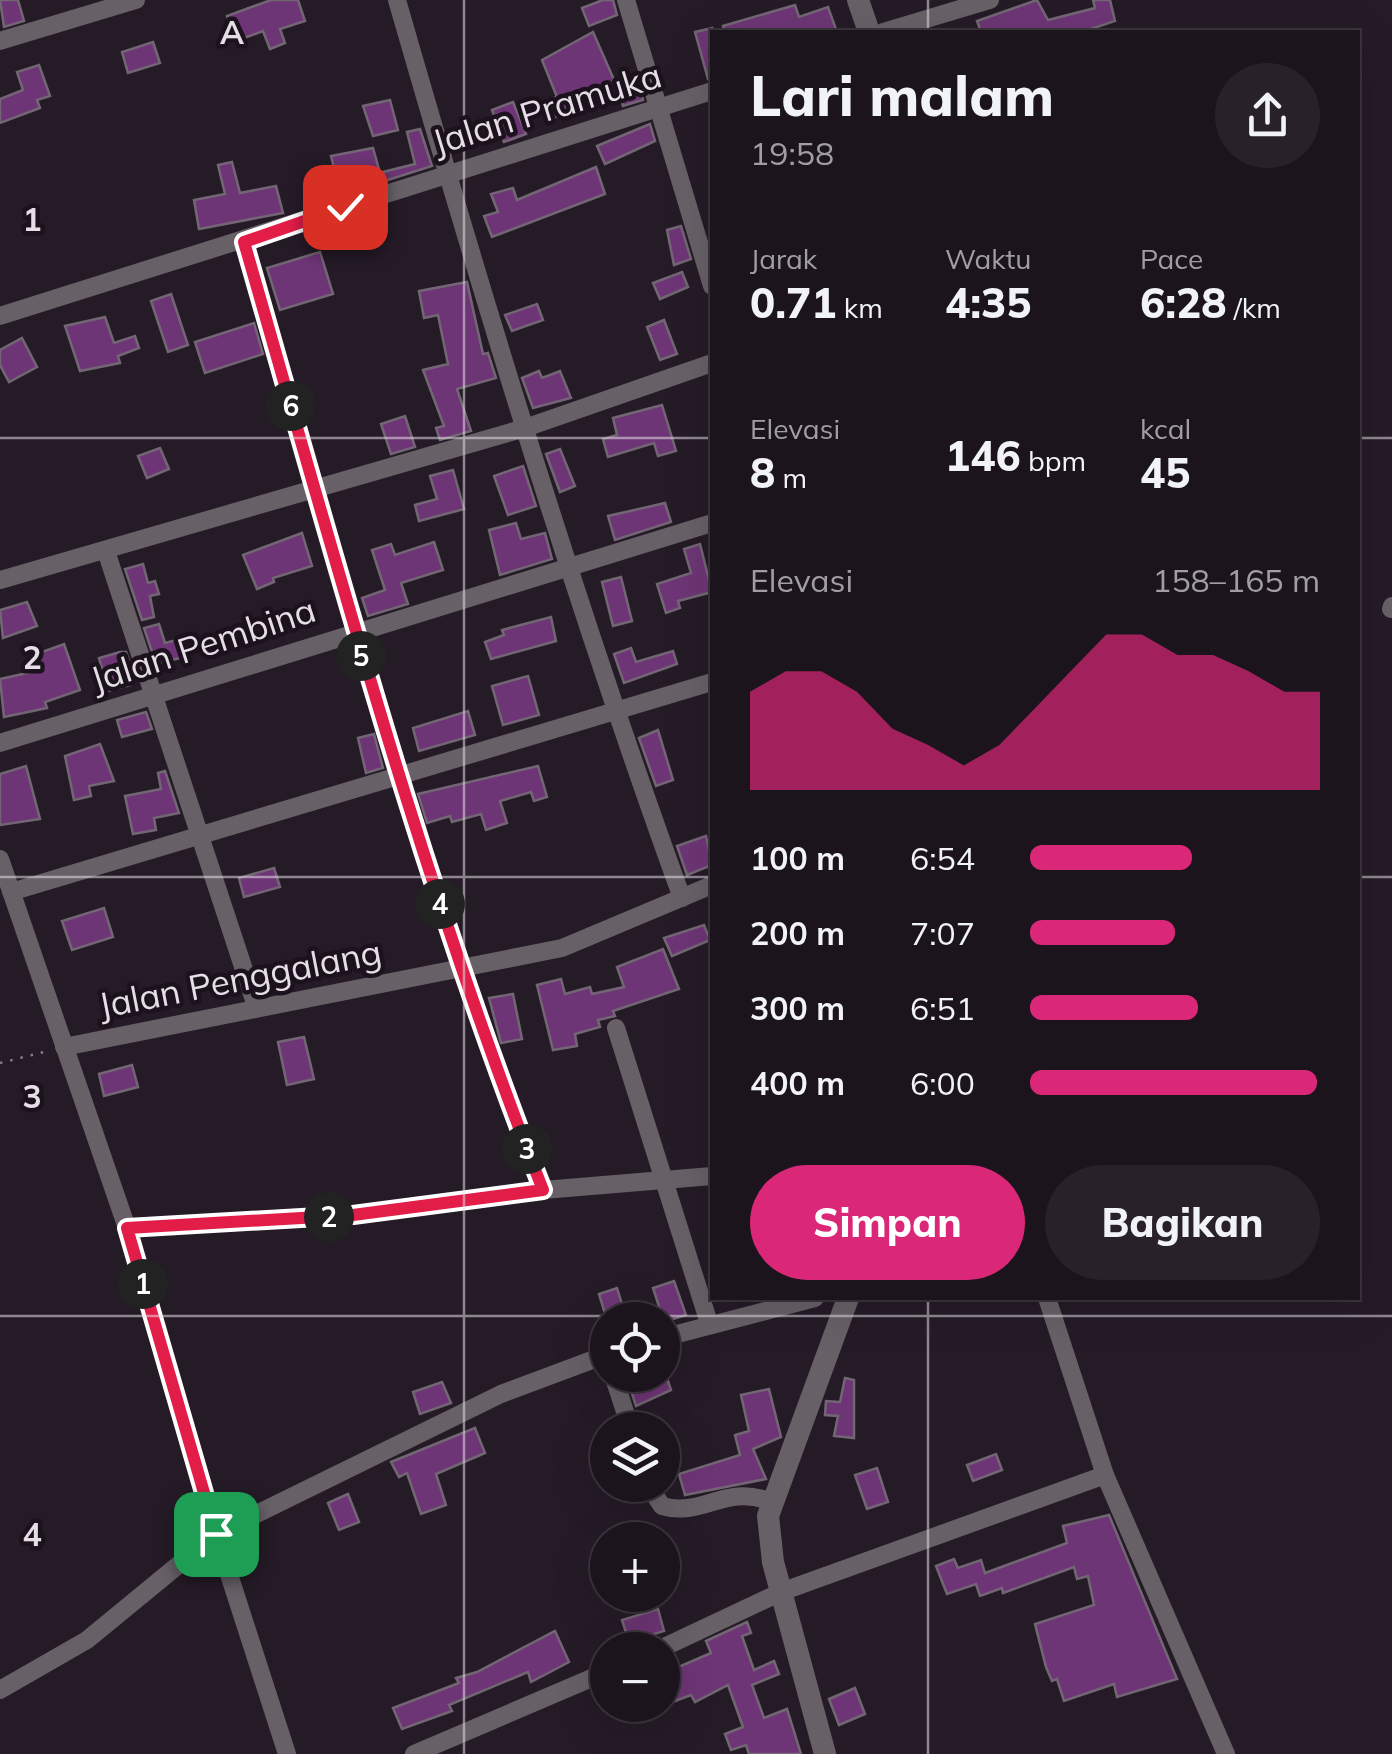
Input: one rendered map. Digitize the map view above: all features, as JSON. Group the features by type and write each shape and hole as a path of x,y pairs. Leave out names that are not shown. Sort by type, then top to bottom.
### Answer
{"street":[{"path":"0,41 136,0"},
{"path":"398,0 447,172 614,712 682,898"},
{"path":"626,0 662,109 710,279"},
{"path":"858,0 868,30"},
{"path":"890,30 990,0"},
{"name":"Jalan Pramuka","path":"0,316 710,92"},
{"path":"244,242 352,632 402,777 459,971 543,1190"},
{"path":"0,580 525,428 710,364"},
{"name":"Jalan Pembina","path":"0,743 568,564 710,524"},
{"path":"106,551 156,692 256,1006"},
{"path":"11,892 710,683"},
{"path":"0,858 127,1228 216,1534 287,1754"},
{"name":"Jalan Penggalang","path":"64,1047 562,948 710,886"},
{"path":"616,1028 660,1181 709,1323"},
{"path":"127,1228 353,1215 543,1190 710,1176"},
{"path":"680,1332 807,1300"},
{"path":"825,1754 769,1539 772,1502 847,1300"},
{"path":"1048,1300 1105,1475 1226,1754"},
{"path":"0,1690 88,1640 216,1534 501,1394 590,1361"},
{"path":"680,1640 781,1592 1105,1475"},
{"path":"659,1502 674,1510 742,1492 772,1502"},
{"path":"414,1754 590,1679"}],"path":[{"path":"0,1062 64,1047"}],"building":[{"path":"0,0 18,0 24,21 4,27"},
{"path":"271,0 298,0 305,21 280,29 285,43 270,49 263,31 236,41 227,16"},
{"path":"613,0 617,15 589,26 582,8"},
{"path":"1037,0 1048,20 1095,8 1093,0 1110,0 1115,21 1088,30 980,30 977,21"},
{"path":"795,5 799,17 828,7 836,30 724,30 723,26"},
{"path":"712,28 710,79 708,79 695,32"},
{"path":"593,32 615,82 636,77 643,100 623,106 621,98 552,118 547,100 557,97 542,60"},
{"path":"153,42 160,63 128,73 122,52"},
{"path":"39,65 50,96 37,100 40,108 0,123 0,99 23,90 17,72"},
{"path":"390,100 398,130 373,136 363,106"},
{"path":"513,102 526,134 504,142 492,110"},
{"path":"650,124 655,141 605,164 597,146"},
{"path":"420,129 432,166 385,181 383,172 415,164 407,132"},
{"path":"373,148 382,180 356,186 354,179 338,183 331,156"},
{"path":"232,162 240,193 276,186 283,213 199,229 194,200 225,194 218,165"},
{"path":"596,167 605,194 492,237 484,216 498,212 491,194 513,188 517,200"},
{"path":"681,226 691,259 674,265 667,230"},
{"path":"320,252 333,294 280,310 267,268"},
{"path":"682,272 688,287 660,299 653,283"},
{"path":"467,282 483,354 488,353 496,378 457,389 471,431 440,440 436,428 444,426 423,370 448,364 438,315 424,318 419,291"},
{"path":"171,294 188,345 168,352 151,301"},
{"path":"537,304 543,320 512,331 505,315"},
{"path":"105,317 114,343 135,336 139,348 118,356 120,363 80,371 65,326"},
{"path":"664,320 677,354 660,360 647,327"},
{"path":"254,323 263,354 205,373 195,342"},
{"path":"22,338 37,367 9,382 0,365 0,350"},
{"path":"539,371 542,378 560,371 571,398 533,408 522,378"},
{"path":"662,405 676,451 658,456 654,443 608,457 603,439 617,435 613,418"},
{"path":"405,416 415,447 391,454 381,424"},
{"path":"160,448 169,469 147,478 138,456"},
{"path":"560,449 575,486 560,492 546,454"},
{"path":"523,466 536,506 508,515 494,476"},
{"path":"453,470 464,509 419,521 415,505 437,499 430,476"},
{"path":"665,503 671,522 615,540 608,516"},
{"path":"516,523 521,539 545,533 552,559 500,575 489,530"},
{"path":"302,533 312,566 273,578 274,582 257,589 243,555"},
{"path":"434,542 443,570 401,583 408,604 368,616 362,598 385,590 372,550 391,544 395,555"},
{"path":"700,544 710,593 678,601 680,608 666,613 657,584 691,573 684,549"},
{"path":"143,564 148,583 155,581 159,594 150,596 154,617 142,620 125,569"},
{"path":"621,577 632,621 613,626 602,582"},
{"path":"27,602 37,626 3,638 0,610"},
{"path":"551,617 556,641 491,659 485,642 504,635 502,630"},
{"path":"159,624 165,643 184,638 188,656 156,664 144,628"},
{"path":"64,644 80,690 45,702 47,708 4,717 0,679 36,671 31,656"},
{"path":"631,648 636,662 673,651 677,664 624,683 614,654"},
{"path":"126,652 133,672 127,673 130,685 108,691 99,658"},
{"path":"528,676 539,715 503,725 492,686"},
{"path":"468,711 475,735 419,751 413,728"},
{"path":"146,712 152,729 122,737 117,720"},
{"path":"658,730 673,780 656,786 639,738"},
{"path":"374,734 383,768 366,773 358,738"},
{"path":"100,744 114,781 89,786 91,796 74,800 65,756"},
{"path":"26,766 40,819 0,825 0,774"},
{"path":"538,766 547,797 534,801 531,792 500,801 507,823 486,830 481,814 452,822 450,816 427,823 418,794"},
{"path":"165,771 179,813 154,818 156,830 133,834 125,796 161,789 158,773"},
{"path":"706,836 710,866 687,875 677,846"},
{"path":"274,868 280,887 244,897 239,878"},
{"path":"104,908 113,937 72,950 62,921"},
{"path":"704,925 710,940 672,956 664,938"},
{"path":"663,949 679,989 613,1011 615,1016 598,1020 600,1027 575,1034 577,1046 553,1050 537,985 561,979 565,994 590,987 592,994 624,987 617,967"},
{"path":"513,994 522,1039 501,1043 489,998"},
{"path":"304,1037 314,1079 287,1085 278,1042"},
{"path":"132,1065 138,1087 104,1096 99,1074"},
{"path":"674,1281 686,1315 680,1317 680,1302 658,1302 653,1288"},
{"path":"617,1288 621,1302 601,1302 599,1294"},
{"path":"845,1378 854,1380 854,1438 834,1436 838,1416 825,1415 826,1401 840,1402"},
{"path":"442,1382 451,1403 420,1414 413,1392"},
{"path":"769,1389 781,1437 753,1449 766,1479 685,1495 680,1474 740,1455 735,1435 749,1431 741,1395"},
{"path":"631,1392 667,1392 636,1406"},
{"path":"475,1428 485,1453 436,1474 446,1505 421,1514 407,1473 399,1477 391,1462"},
{"path":"996,1454 1002,1470 973,1481 967,1465"},
{"path":"877,1468 888,1502 867,1509 855,1475"},
{"path":"348,1494 359,1522 339,1530 328,1503"},
{"path":"1109,1515 1177,1679 1117,1697 1114,1684 1064,1701 1057,1679 1052,1681 1046,1667 1035,1624 1094,1605 1088,1576 1077,1579 1074,1567 1003,1593 1002,1588 980,1596 976,1584 947,1594 936,1566 954,1559 958,1568 981,1560 985,1573 1067,1543 1063,1526"},
{"path":"659,1612 664,1631 626,1632 622,1620"},
{"path":"747,1622 751,1633 742,1636 754,1670 774,1661 779,1674 752,1685 764,1718 787,1709 801,1754 749,1754 746,1745 731,1750 725,1734 743,1727 728,1685 695,1702 691,1695 680,1699 680,1666 711,1653 706,1641"},
{"path":"555,1631 569,1662 531,1682 528,1672 449,1705 452,1711 402,1729 393,1708 459,1683 456,1678 477,1672"},
{"path":"855,1688 865,1714 839,1725 829,1699"}],"route":[{"path":"216,1534 127,1228 353,1215 543,1190 459,971 402,777 352,632 244,242 345,207"}]}
